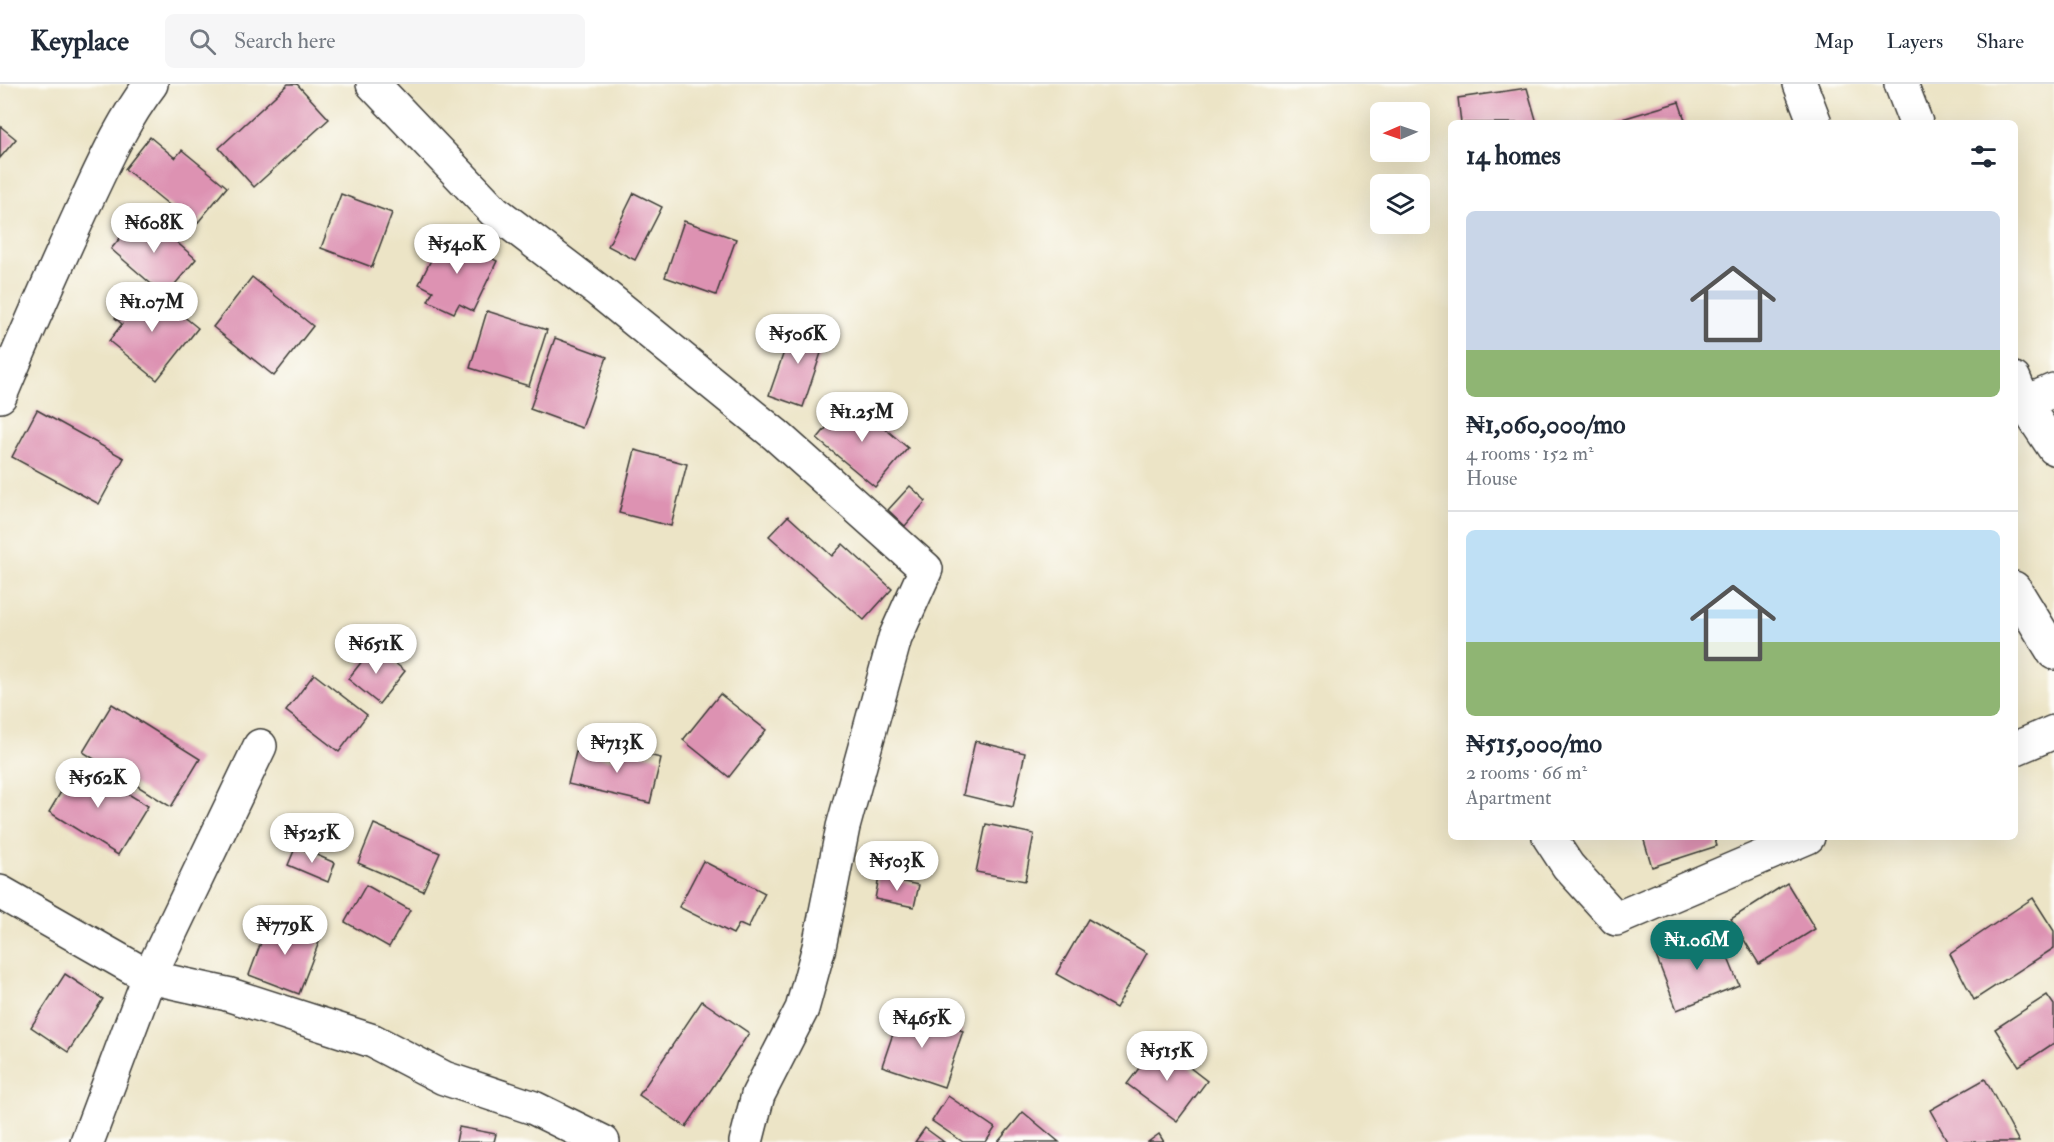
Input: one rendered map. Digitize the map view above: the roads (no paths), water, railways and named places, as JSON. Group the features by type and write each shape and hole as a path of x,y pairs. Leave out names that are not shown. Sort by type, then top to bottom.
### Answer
{"street":[{"path":"0,396 34,313 93,186 130,111 151,84"},
{"path":"373,84 494,211 599,291 776,435 926,569 895,638 843,827 819,947 802,1010 758,1095 746,1142"},
{"path":"1800,84 1814,120"},
{"path":"1901,84 1915,120"},
{"path":"2054,390 2019,391 2054,448"},
{"path":"2018,594 2054,653"},
{"path":"2018,747 2054,732"},
{"path":"87,1142 149,976 260,746"},
{"path":"1552,840 1568,866 1616,919 1801,840"},
{"path":"0,892 149,976 227,994 373,1041 444,1078 534,1108 603,1142"}]}
